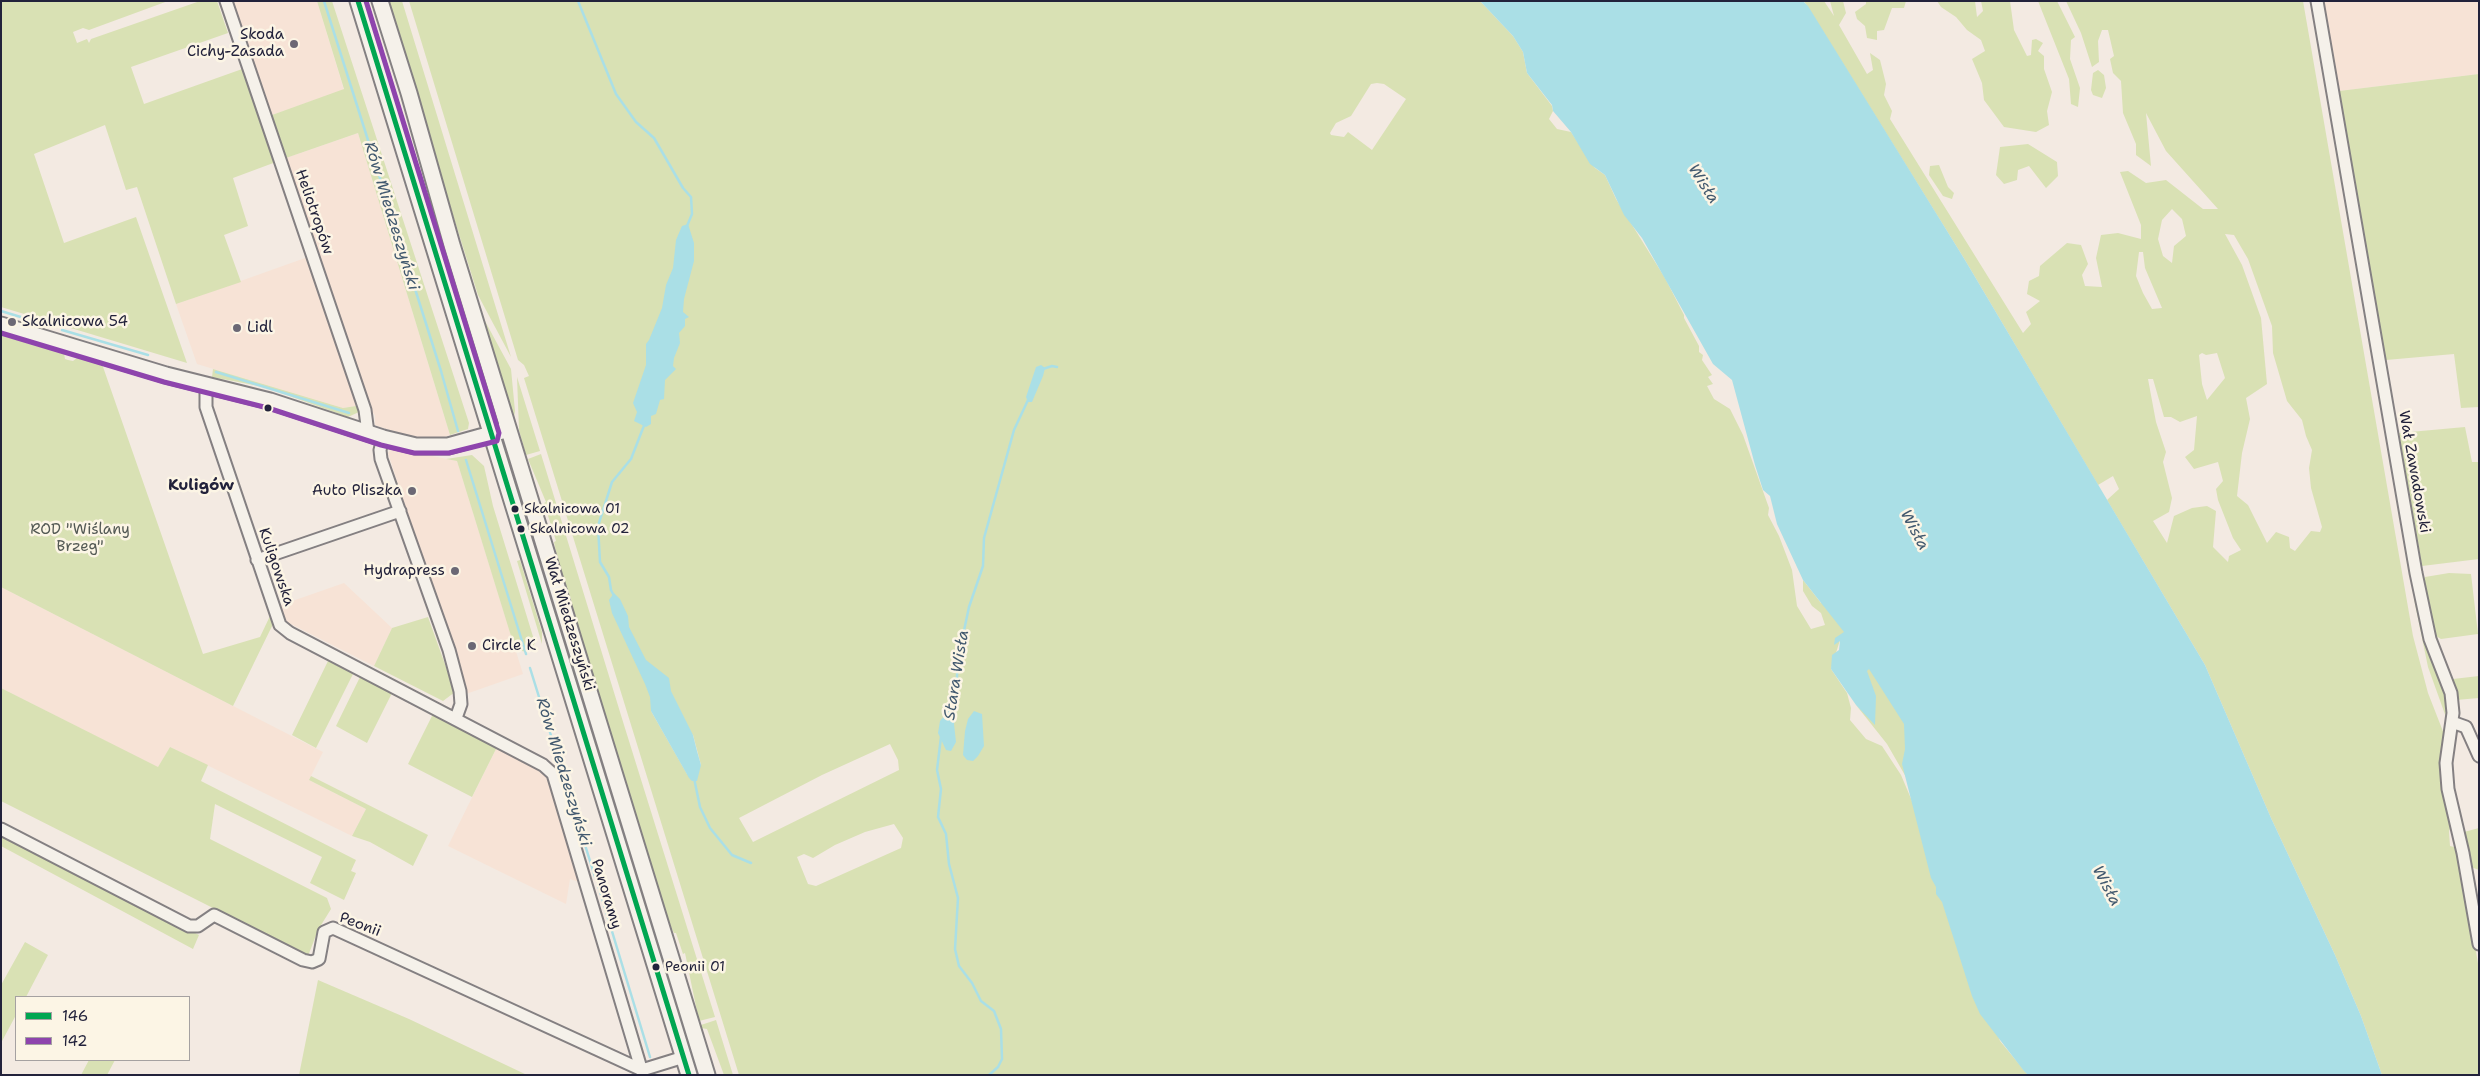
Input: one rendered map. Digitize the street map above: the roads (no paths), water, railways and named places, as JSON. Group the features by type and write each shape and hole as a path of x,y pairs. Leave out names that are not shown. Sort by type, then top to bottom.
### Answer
{"main road":[{"name":"Wał Miedzeszyński","path":"358,1 689,1075"},
{"name":"Wał Miedzeszyński","path":"380,1 707,1075"},
{"path":"1,324 206,385 296,409 376,436 434,448 460,444 509,429"}],"street":[{"name":"Heliotropów","path":"226,1 365,410 376,436 381,459 449,650 460,691 461,704 456,718"},
{"name":"Wał Zawadowski","path":"2317,1 2416,572 2430,639 2451,693 2452,722 2446,762 2448,789 2463,853 2479,944"},
{"name":"Kuligowska","path":"206,385 206,407 280,625 290,633 456,718"},
{"path":"257,560 400,511"},
{"name":"Panoramy","path":"456,718 543,765 553,774 588,883 643,1072"},
{"path":"2452,722 2466,727 2479,756"},
{"name":"Peonii","path":"1,829 189,926 196,927 214,914 303,960 312,962 319,959 324,932 329,928 338,929 643,1072"},
{"path":"643,1072 684,1057"}],"water":[{"name":"Wisła","path":"1480,1 1803,1 1808,6 1965,260 2205,665 2271,818 2335,955 2361,1016 2382,1075 2028,1075 2024,1071 1980,1014 1972,996 1942,902 1936,894 1936,887 1931,878 1902,764 1905,749 1904,724 1869,669 1867,671 1876,696 1875,725 1856,705 1831,669 1832,655 1839,650 1840,641 1834,645 1835,638 1844,632 1803,580 1777,524 1770,496 1763,490 1755,465 1732,380 1713,364 1642,238 1624,215 1605,175 1590,164 1571,132 1553,111 1552,105 1527,73 1523,52 1513,36"},
{"path":"688,224 694,243 694,261 684,299 683,312 689,317 685,319 685,326 679,333 680,343 673,366 676,369 665,380 664,399 660,400 656,414 651,416 651,424 646,427 634,421 637,412 633,403 646,365 646,344 662,308 666,285 673,268 676,240 682,226"},
{"path":"1041,365 1045,368 1043,376 1032,402 1028,402 1026,397 1036,367"},
{"path":"614,593 620,599 628,616 629,627 646,660 669,678 671,691 693,735 701,765 697,781 692,781 689,778 651,711 650,697 645,684 612,613 609,600"},
{"path":"953,705 956,708 954,724 956,742 951,751 946,750 938,733 940,721"},
{"path":"974,711 982,714 984,746 973,761 967,760 963,755 968,719"}],"waterway":[{"name":"Rów Miedzeszyński","path":"324,1 441,371 458,431"},
{"path":"578,1 616,94 636,122 654,138 683,188 691,197 692,214 687,226"},
{"path":"1,311 47,325"},
{"path":"62,330 148,355"},
{"name":"Stara Wisła","path":"1043,369 1052,366 1057,367"},
{"path":"216,372 349,413"},
{"name":"Stara Wisła","path":"955,709 958,659 969,607 983,566 984,538 1014,430 1028,400"},
{"path":"614,596 609,577 600,562 598,526 612,482 631,459 645,423"},
{"name":"Rów Miedzeszyński","path":"466,460 526,654"},
{"name":"Rów Miedzeszyński","path":"530,668 595,877"},
{"name":"Stara Wisła","path":"941,737 937,770 941,789 938,817 946,834 949,864 958,898 955,949 959,966 972,983 981,1001 994,1011 1001,1029 1002,1059 998,1067 989,1075"},
{"path":"694,778 700,807 710,828 732,855 751,863"},
{"name":"Rów Miedzeszyński","path":"598,885 650,1057"}],"place":[{"name":"Skoda Cichy-Zasada","path":"294,44"},
{"name":"Skalnicowa 54","path":"12,322"},
{"name":"Lidl","path":"237,328"},
{"name":"Auto Pliszka","path":"412,491"},
{"name":"Skalnicowa 01","path":"515,509"},
{"name":"Skalnicowa 02","path":"521,529"},
{"name":"Hydrapress","path":"455,571"},
{"name":"Circle K","path":"472,646"},
{"name":"Peonii 01","path":"656,967"}],"district":[{"name":"Kuligów","path":"201,486"}],"park label":[{"name":"ROD \"Wiślany Brzeg\"","path":"80,538"}]}
